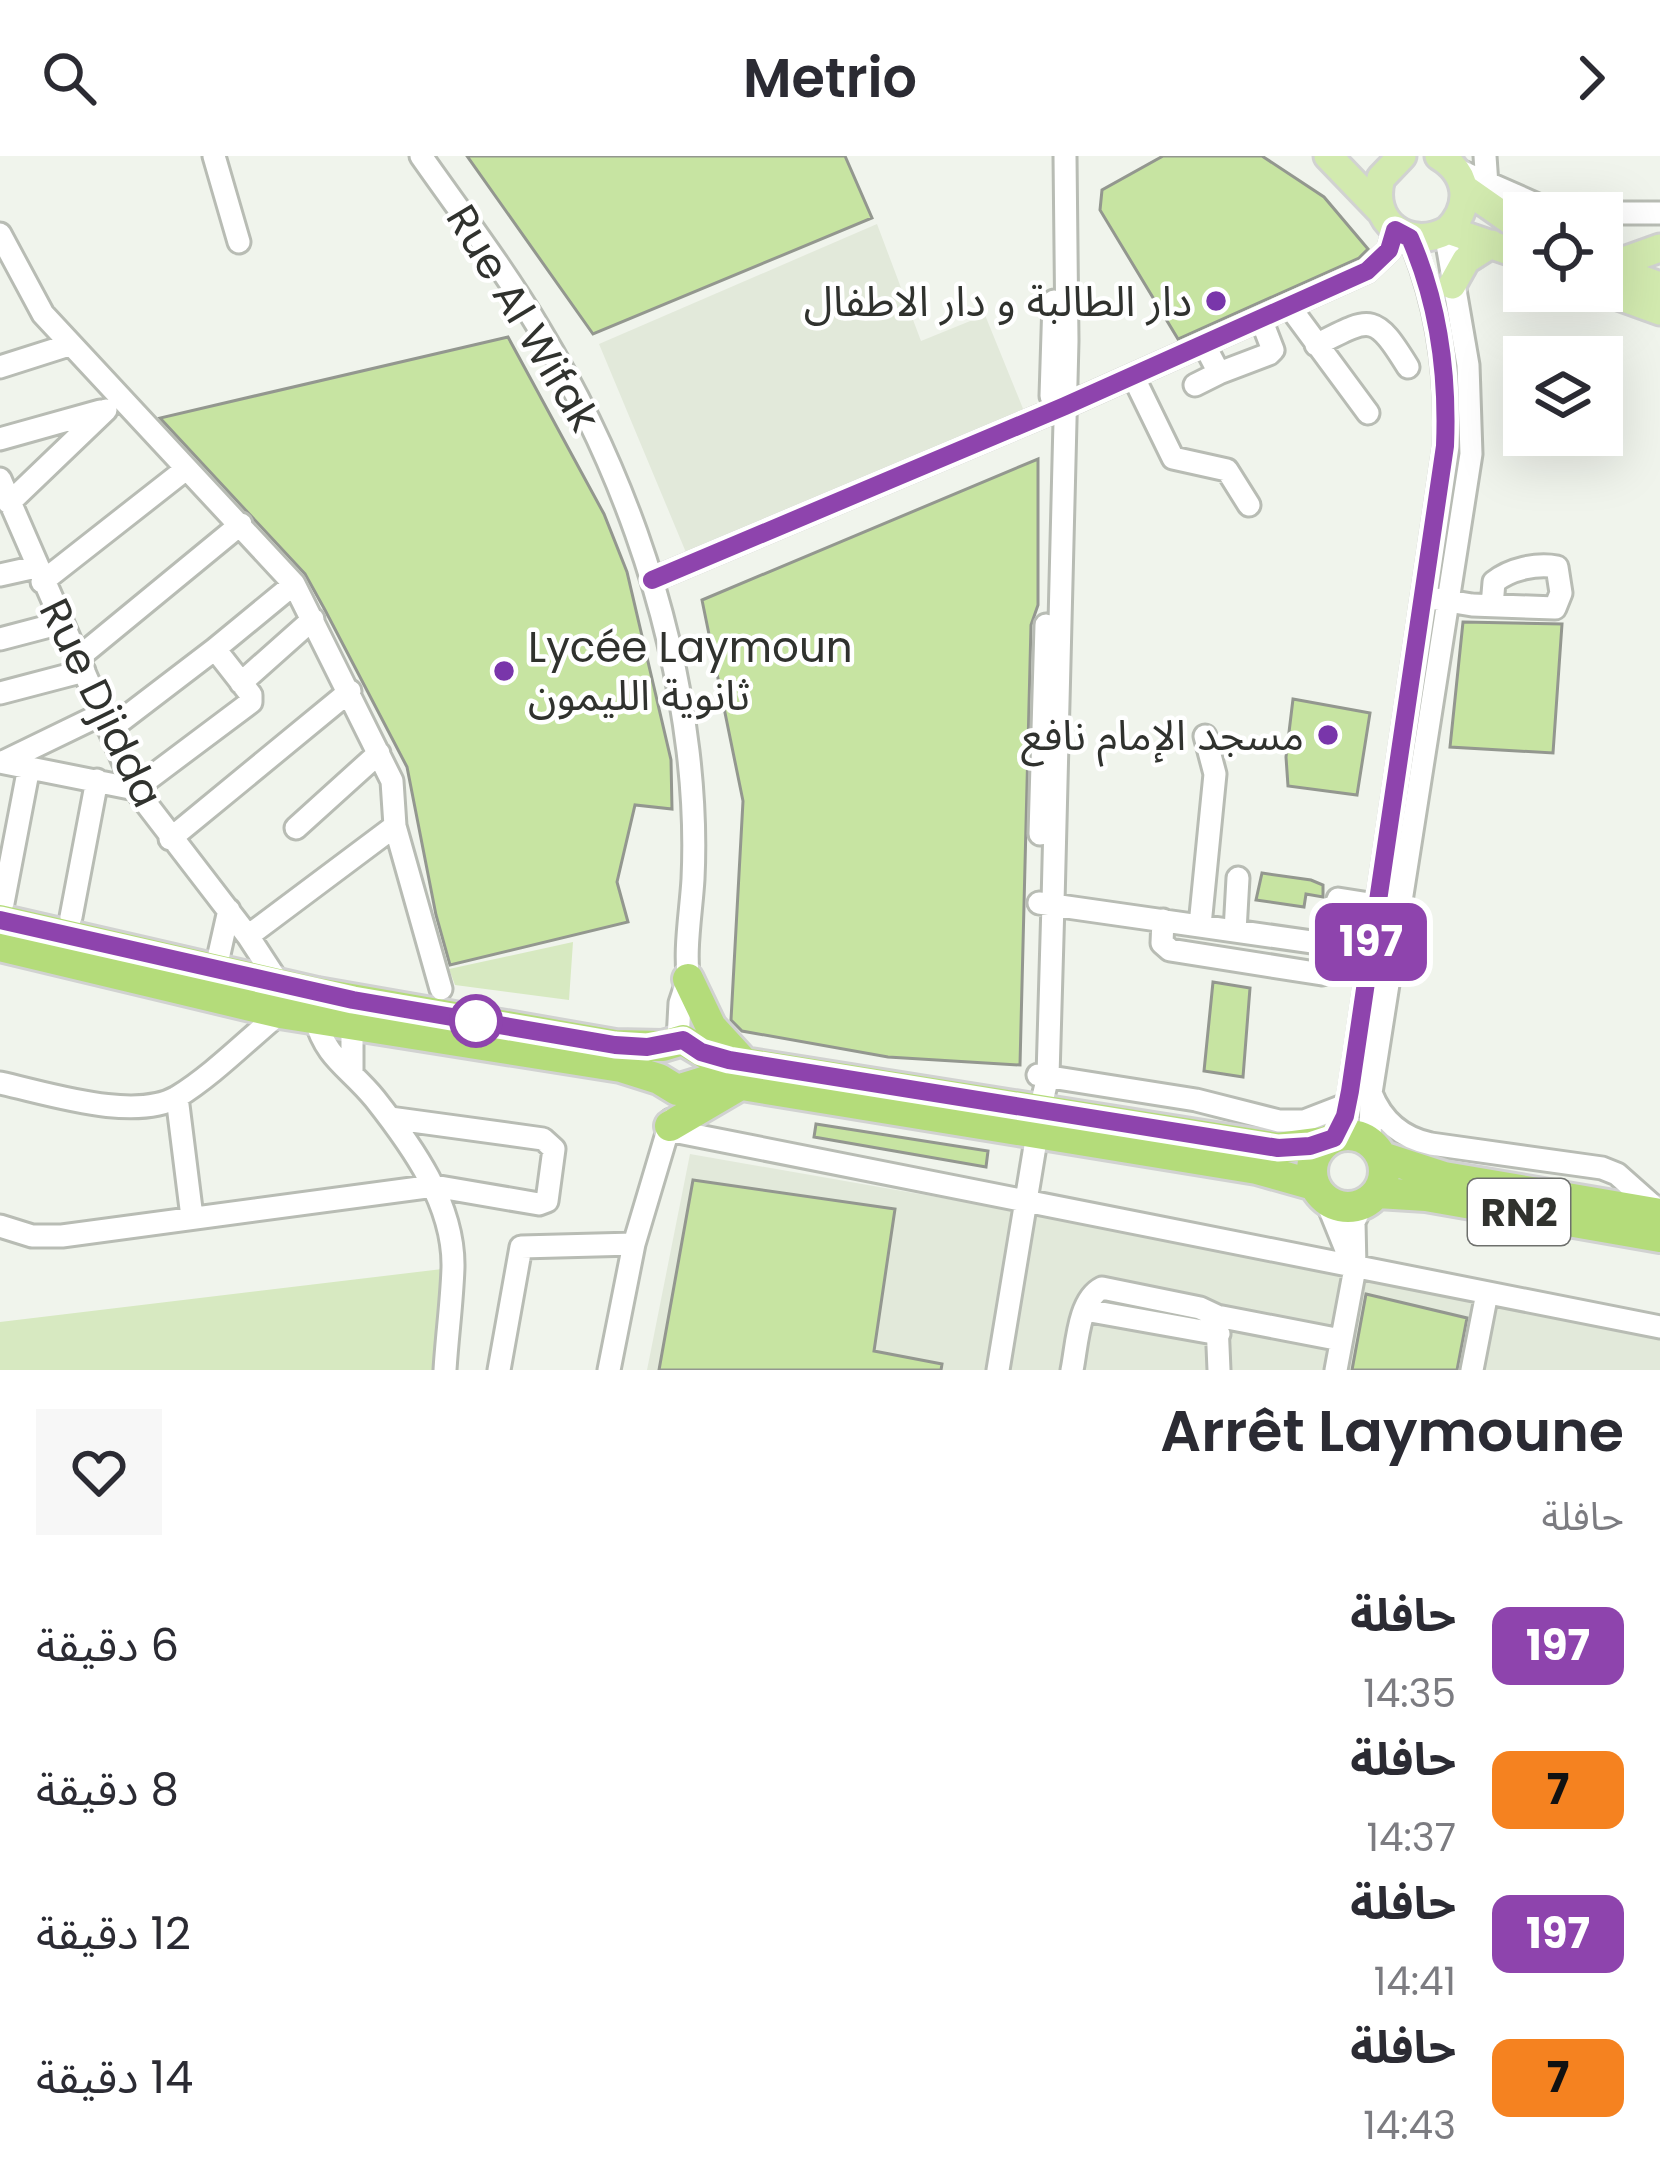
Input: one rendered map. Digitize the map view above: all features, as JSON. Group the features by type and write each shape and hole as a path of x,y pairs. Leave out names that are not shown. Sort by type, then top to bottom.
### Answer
{"highway":[{"name":"RN2","path":"1,912 215,972 315,1018 621,1067 677,1084 742,1074"},
{"name":"RN2","path":"0,946 280,999 615,1045 684,1045 742,1074 1038,1122 1257,1169 1320,1193 1344,1208 1370,1199 1426,1196 1660,1237"},
{"path":"669,1128 742,1074 711,1027 688,979"},
{"path":"684,1045 705,1068 677,1084 655,1058 684,1045"},
{"name":"RN2","path":"1038,1122 1278,1148 1352,1135 1444,1177 1660,1212"},
{"path":"1320,1193 1312,1167 1330,1140"},
{"path":"1370,1199 1384,1176 1376,1149"}],"main road":[{"path":"1328,156 1395,226 1428,239 1446,231 1462,211 1462,175"},
{"path":"1395,158 1381,178 1395,226"},
{"path":"1462,175 1503,211"},
{"path":"1446,231 1503,248"},
{"path":"1452,285 1466,260 1491,244"},
{"path":"1623,265 1660,248"},
{"path":"1623,280 1653,289"}],"street":[{"path":"214,156 239,242"},
{"name":"Rue Al Wifak","path":"421,156 520,296 560,364 612,470 652,580 680,695 688,754 693,872 684,1045"},
{"path":"1052,156 1058,409"},
{"path":"998,1370 1028,1204 1041,1075 1058,409 1069,256 1065,156"},
{"path":"1485,156 1462,175 1505,192"},
{"path":"1623,213 1660,213"},
{"path":"652,580 1058,409 1376,266 1389,250 1395,226"},
{"path":"1330,1140 1348,1104 1444,462 1446,385 1428,285 1395,226"},
{"path":"1376,1149 1371,1093 1468,484 1472,424 1468,364 1446,231"},
{"path":"0,234 43,314 114,405 186,469 294,584 380,753 396,796 395,826 441,988"},
{"path":"1289,306 1368,413"},
{"path":"1195,385 1273,350 1261,319"},
{"path":"1316,345 1364,323 1373,324 1384,328 1408,367"},
{"path":"1204,344 1219,373"},
{"path":"0,367 69,345"},
{"path":"1133,376 1173,458 1227,470 1249,505"},
{"path":"0,439 114,405"},
{"path":"9,502 114,405"},
{"path":"0,575 39,574 186,469"},
{"name":"Rue Djidda","path":"0,479 135,789 248,936 280,999"},
{"path":"0,693 81,664 241,524"},
{"path":"1424,597 1492,606 1555,608 1561,593 1557,567 1514,571 1494,582 1492,606"},
{"path":"2,762 106,722 215,649 294,584"},
{"path":"242,683 313,619"},
{"path":"0,639 62,623"},
{"path":"2,762 135,789 251,702 251,695 215,649"},
{"path":"170,839 350,691"},
{"path":"1201,925 1215,774 1205,736"},
{"path":"296,829 380,753"},
{"path":"1,912 29,767"},
{"path":"71,916 97,780"},
{"path":"248,936 395,826"},
{"path":"1235,931 1238,878"},
{"path":"1338,899 1376,905"},
{"path":"1046,903 1394,954"},
{"path":"215,972 229,910"},
{"path":"1163,920 1162,943 1170,950 1322,974 1333,970 1336,945"},
{"path":"0,1083 134,1108 177,1096 280,999"},
{"path":"315,1018 327,1052 352,1070 434,1186 453,1263 445,1370"},
{"path":"352,1024 352,1070"},
{"path":"1041,1075 1196,1100 1279,1121 1304,1120 1348,1104"},
{"path":"609,1370 634,1244 669,1128 677,1084"},
{"path":"1371,1093 1382,1115 1409,1137 1602,1168 1624,1179 1660,1212"},
{"path":"177,1096 192,1217"},
{"path":"0,1226 44,1238 434,1186 543,1204 548,1196 554,1149 537,1137 390,1118"},
{"path":"669,1128 1028,1204 1660,1327"},
{"path":"1320,1193 1355,1268"},
{"path":"1336,1370 1355,1268 1354,1222 1370,1199"},
{"path":"499,1370 521,1247 634,1244"},
{"path":"1472,1370 1487,1293"},
{"path":"1072,1370 1085,1310 1341,1340"},
{"path":"1218,1325 1219,1370"}],"shaded area":[{"path":"877,224 921,341 985,315 1026,416 690,562 599,344"},
{"path":"690,1154 1660,1323 1660,1370 647,1370"}],"green space":[{"path":"573,942 569,1000 455,985 449,969"},
{"path":"459,1267 448,1370 0,1370 0,1322"}],"building":[{"path":"467,156 845,156 872,218 593,334"},
{"name":"دار الطالبة و دار الاطفال","path":"1163,156 1262,156 1324,197 1368,249 1359,258 1178,339 1100,210 1102,190"},
{"name":"Lycée Laymoun ثانوية الليمون","path":"508,337 604,514 627,572 671,760 672,809 635,805 617,882 628,922 450,965 407,767 325,610 305,574 160,418"},
{"path":"1038,459 1038,605 1031,625 1020,1065 888,1057 742,1031 731,1020 743,801 702,600"},
{"path":"1463,622 1562,624 1553,753 1450,747"},
{"name":"مسجد الإمام نافع","path":"1293,699 1370,713 1357,795 1288,786 1286,757"},
{"path":"1262,873 1311,880 1323,885 1323,897 1306,894 1304,907 1256,900"},
{"path":"1213,982 1250,988 1243,1077 1204,1071"},
{"path":"816,1124 988,1151 986,1167 814,1137"},
{"path":"693,1180 895,1209 874,1351 942,1364 941,1370 659,1370"},
{"path":"1366,1294 1467,1318 1457,1370 1352,1370"}],"bus line":[{"name":"197","path":"0,920 215,972 615,1045 663,1046 683,1040 701,1052 729,1060 1278,1148 1310,1146 1334,1138 1350,1091 1445,446 1442,354 1428,285 1410,238 1395,230 1389,250 1367,271 1065,406 652,580"}],"place":[{"name":"دار الطالبة و دار الاطفال","path":"1216,301"},
{"name":"Lycée Laymoun ثانوية الليمون","path":"504,671"},
{"name":"مسجد الإمام نافع","path":"1328,735"}]}
